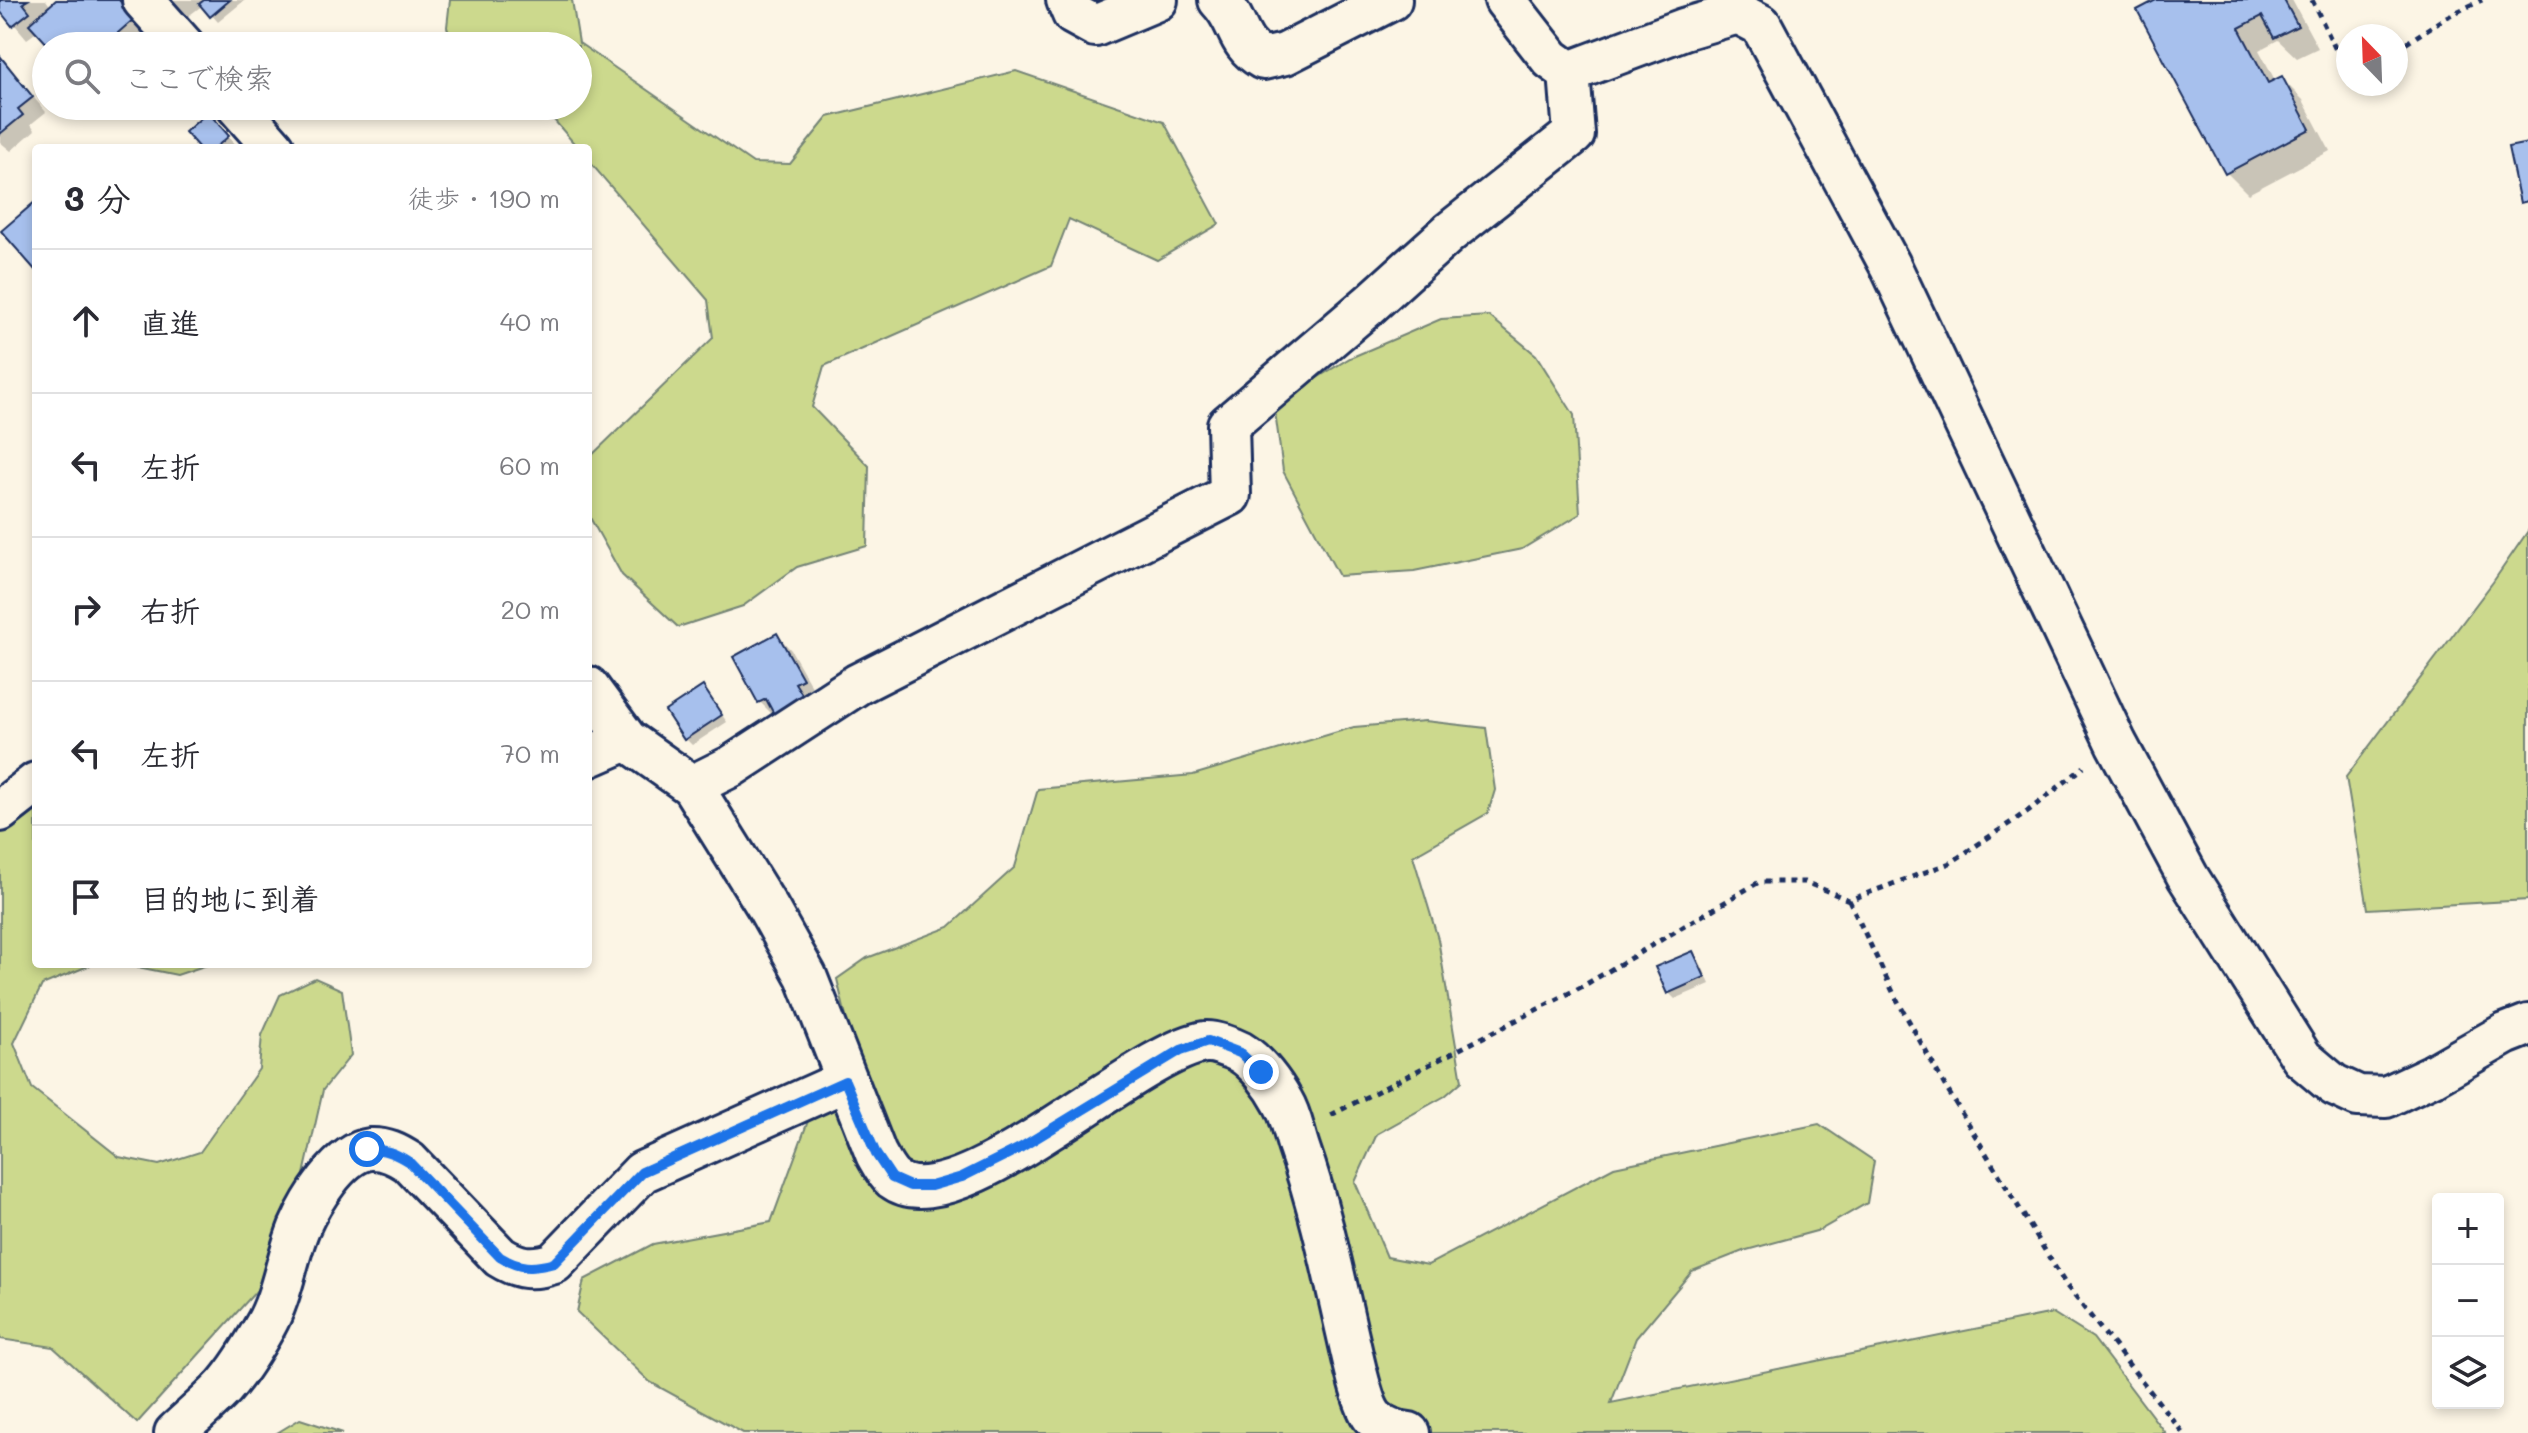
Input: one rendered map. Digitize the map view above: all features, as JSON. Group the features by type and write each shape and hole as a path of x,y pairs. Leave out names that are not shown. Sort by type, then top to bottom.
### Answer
{"street":[{"path":"143,0 172,32"},
{"path":"1067,0 1073,14 1095,26 1157,0"},
{"path":"1219,0 1227,8 1248,50 1263,59 1285,54 1391,0"},
{"path":"692,786 732,766 858,684 1230,495 1228,425 1450,232 1574,134 1569,72 1551,59 1505,0"},
{"path":"1569,72 1684,29 1738,13 1761,25 1890,265 2116,743 2188,877 2302,1058 2334,1085 2358,1096 2386,1097 2528,1025"},
{"path":"249,120 270,144"},
{"path":"592,692 627,740 692,786 768,908 806,976 876,1154 892,1178 910,1186 931,1186 962,1177 1020,1148 1171,1056 1208,1041 1240,1053 1261,1072 1285,1104 1315,1193 1358,1381 1367,1405 1372,1416 1397,1432 1409,1433"},
{"path":"592,755 627,740"},
{"path":"0,811 32,786"},
{"path":"175,1433 225,1386 267,1324 299,1228 325,1184 340,1165 355,1155 367,1149 395,1153 409,1162 500,1257 524,1268 538,1268 554,1263 642,1172 845,1081"}],"path":[{"path":"2312,0 2336,50"},
{"path":"2408,42 2446,17 2482,0"},
{"path":"1849,900 1950,863 2028,811 2116,743"},
{"path":"1294,1132 1583,986 1759,882 1805,882 1849,900 1895,996 1945,1086 2066,1285 2183,1433"}],"green space":[{"path":"450,0 572,0 577,32 449,32"},
{"path":"592,52 753,163 790,164 828,117 1016,71 1164,122 1219,224 1157,260 1069,219 1051,266 824,366 812,407 869,466 867,546 797,567 743,606 678,627 622,575 592,521 592,455 713,338 708,300 592,165 592,144 575,144 554,120 592,120"},
{"path":"1489,316 1536,355 1574,415 1580,514 1522,549 1414,571 1339,576 1283,471 1274,404 1350,358 1441,319"},
{"path":"2528,531 2528,900 2368,909 2346,777"},
{"path":"1425,721 1486,728 1495,790 1488,813 1413,856 1438,939 1462,1081 1445,1096 1377,1134 1355,1182 1387,1257 1428,1265 1614,1167 1819,1124 1874,1161 1867,1203 1820,1230 1743,1251 1692,1271 1636,1338 1611,1403 2053,1313 2093,1338 2165,1433 743,1433 650,1382 577,1312 584,1280 653,1244 771,1222 846,1017 837,979 867,958 949,927 1015,867 1038,789 1193,775 1354,727"},
{"path":"32,807 32,968 83,968 42,985 14,1043 32,1088 119,1157 159,1165 200,1152 259,1069 262,1035 280,995 315,978 342,990 351,1055 323,1090 303,1179 259,1288 137,1423 53,1347 0,1339 0,833"},
{"path":"143,968 198,968 177,975"},
{"path":"300,1419 343,1433 277,1433"}],"building":[{"path":"0,0 28,0 23,3 30,12 12,26 0,11"},
{"path":"56,0 119,0 135,18 119,32 36,32 29,24"},
{"path":"204,0 230,0 210,17 199,4"},
{"path":"2156,0 2284,0 2298,26 2274,38 2262,16 2239,28 2268,83 2282,76 2310,129 2225,174 2137,10"},
{"path":"0,56 32,98 18,109 23,115 0,134"},
{"path":"199,120 215,120 229,136 220,144 196,144 185,132"},
{"path":"2528,143 2528,201 2520,203 2508,147"},
{"path":"32,204 32,266 1,231"},
{"path":"777,633 803,679 795,683 805,699 775,716 766,699 758,703 733,657"},
{"path":"703,686 722,715 684,740 665,711"},
{"path":"1693,951 1705,977 1667,994 1655,967"}],"route":[{"path":"367,1149 395,1153 409,1162 500,1257 524,1268 538,1268 554,1263 642,1172 845,1081 876,1154 892,1178 910,1186 931,1186 962,1177 1020,1148 1181,1050 1208,1041 1240,1053 1261,1072"}]}
